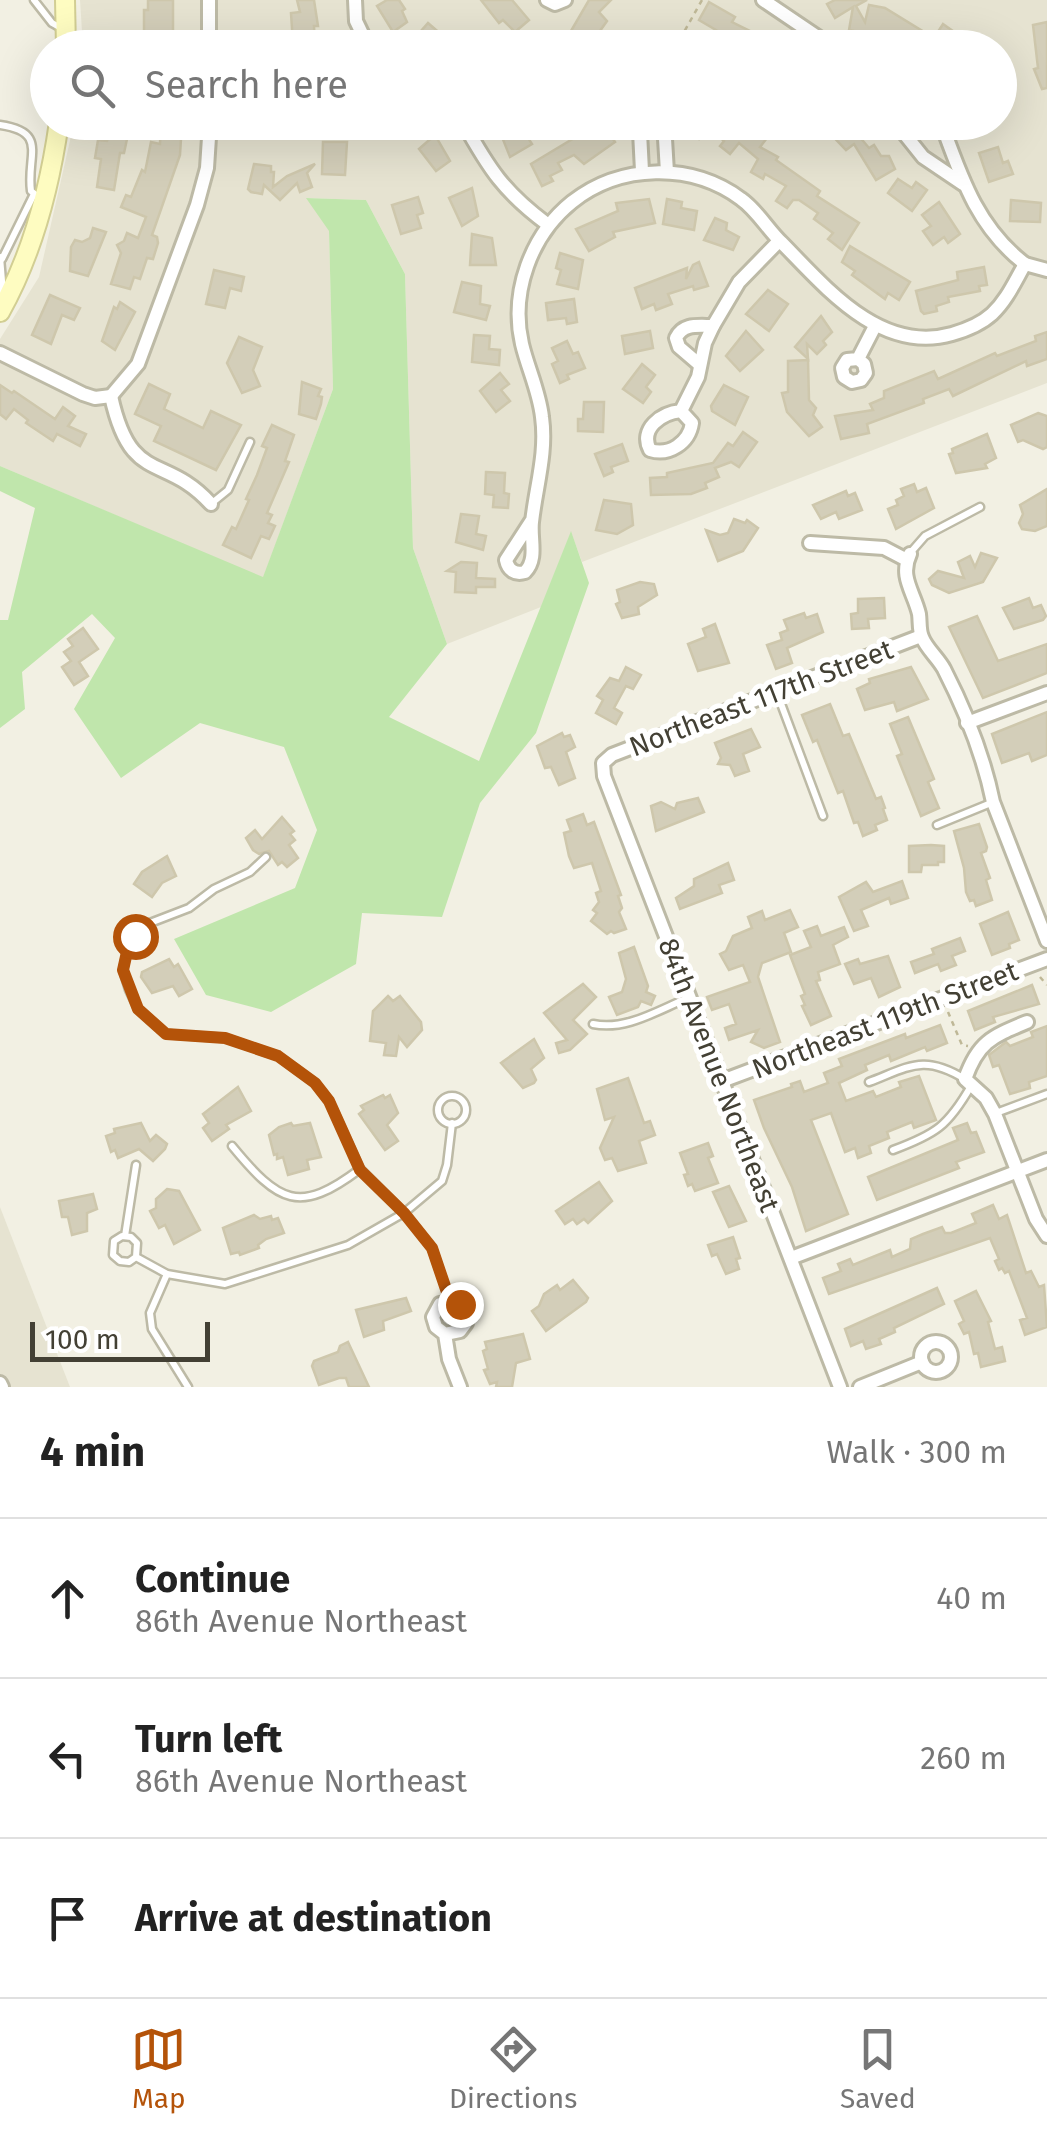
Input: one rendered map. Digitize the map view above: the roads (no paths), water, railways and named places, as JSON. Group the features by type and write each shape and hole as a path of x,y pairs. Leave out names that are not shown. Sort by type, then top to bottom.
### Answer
{"main road":[{"path":"65,0 66,30"},
{"path":"2,308 54,140"}],"street":[{"path":"209,0 209,30"},
{"path":"355,0 360,30"},
{"path":"765,0 808,30"},
{"path":"0,353 83,394 95,398 112,396 138,364 198,206 209,140"},
{"path":"474,140 500,183 547,224"},
{"path":"640,140 642,171"},
{"path":"665,140 667,172"},
{"path":"909,140 923,157 964,184"},
{"path":"948,140 964,184 990,231 1025,264 1047,270"},
{"path":"532,520 542,467 543,430 519,317 520,290 547,224 588,192 642,171 694,176 720,186 744,200 779,241 842,301 876,326 907,338 934,339 974,326 990,316 1006,298 1025,264"},
{"path":"682,411 698,377 713,326 739,282 779,241"},
{"path":"700,365 679,347 676,338 679,330 688,326 713,326"},
{"path":"858,359 876,326"},
{"path":"112,396 116,420 131,451 145,464 196,488 211,504"},
{"path":"810,543 884,548 909,557 906,582 918,610 921,636 945,671 967,724 989,782 992,802 1047,942"},
{"name":"Northeast 117th Street","path":"603,762 612,755 921,636"},
{"path":"967,724 1047,693"},
{"name":"84th Avenue Northeast","path":"603,762 604,776 840,1387"},
{"name":"Northeast 119th Street","path":"722,1081 1047,959"},
{"path":"1026,1022 991,1037 974,1055 968,1082 986,1098 995,1114 1036,1220 1047,1236"},
{"path":"791,1258 1047,1160"},
{"path":"450,1301 464,1308 466,1323 460,1331 445,1334 436,1328 433,1318 440,1304 450,1301"},
{"path":"445,1334 460,1387"},
{"path":"860,1387 922,1362"}],"lane":[{"path":"34,0 58,30"},
{"path":"0,125 22,128 30,136"},
{"path":"2,308 1,258 38,197 30,181 31,140"},
{"path":"211,504 228,490 250,442"},
{"path":"909,557 925,536 980,507"},
{"path":"776,692 823,816"},
{"path":"937,825 992,802"},
{"path":"266,857 250,872 214,889 190,908 150,924 135,936 123,970 138,1009 166,1034 225,1038 278,1056 300,1070 329,1101 360,1170 404,1213 432,1248 450,1301"},
{"path":"593,1024 608,1027 630,1022 690,998"},
{"path":"869,1082 925,1064 942,1065 968,1082 952,1118 939,1131 894,1150"},
{"path":"995,1114 1047,1094"},
{"path":"136,1256 167,1274 225,1284 348,1245 404,1213 442,1181 452,1124 464,1116 465,1107 460,1099 451,1096 442,1100 438,1112 452,1124"},
{"path":"232,1146 254,1172 292,1196 308,1199 330,1192 360,1170"},
{"path":"125,1236 136,1165"},
{"path":"125,1236 137,1243 136,1256"},
{"path":"125,1236 114,1241 113,1255 124,1262 136,1256"},
{"path":"167,1274 150,1313 152,1329 188,1387"}]}
